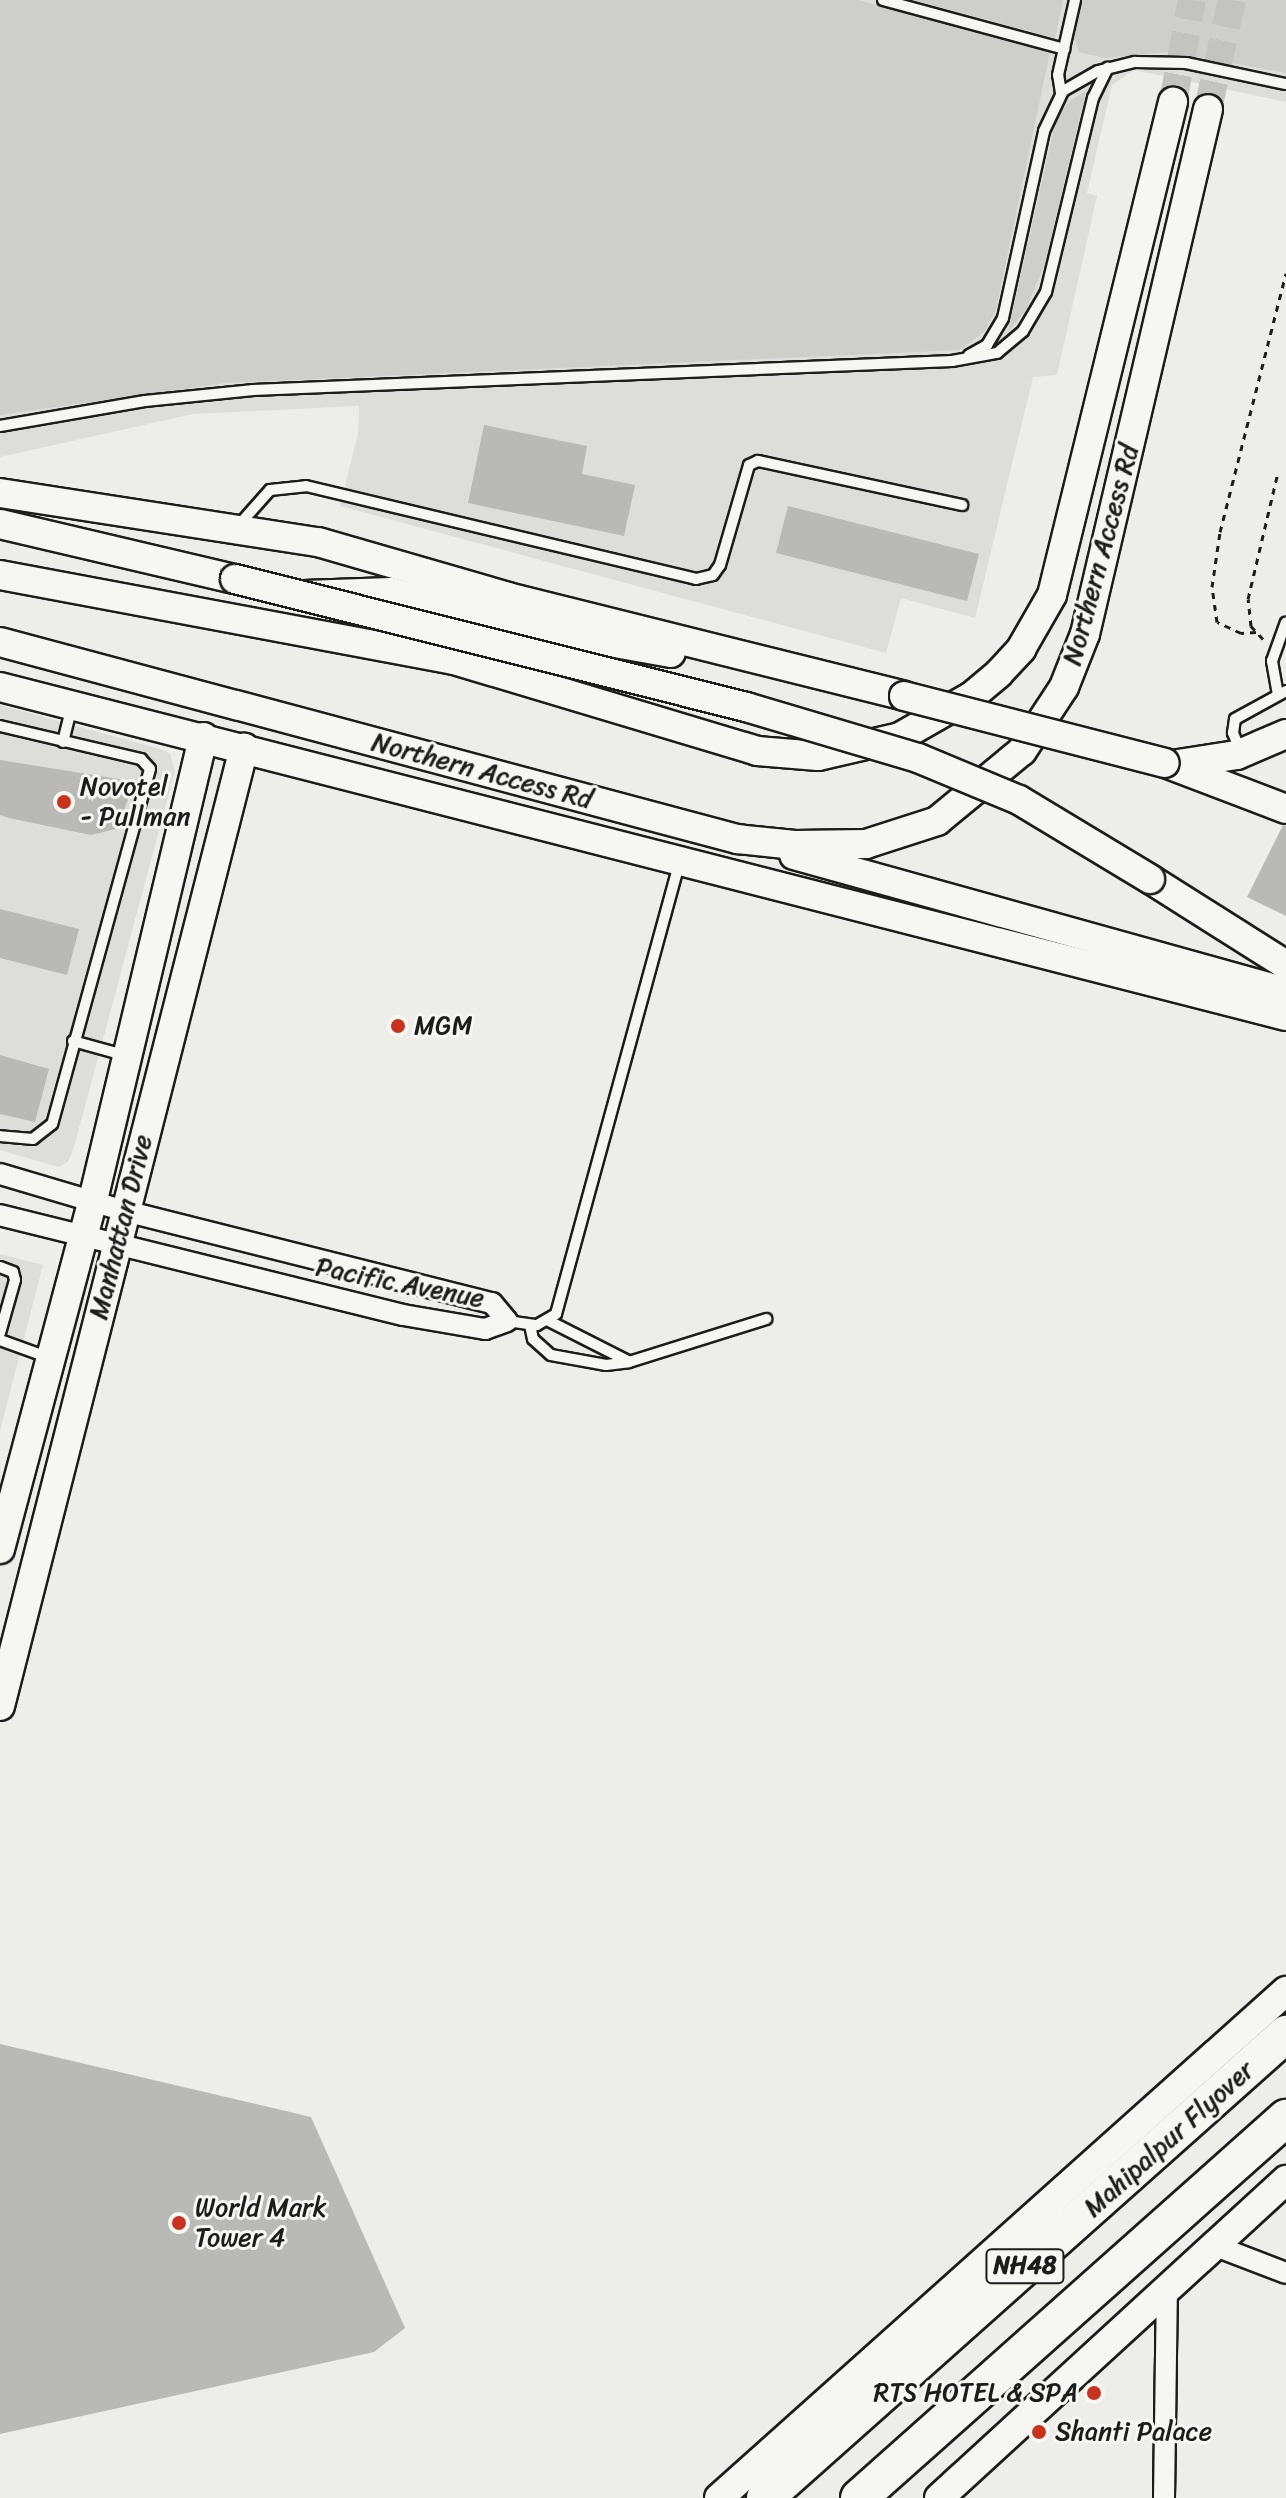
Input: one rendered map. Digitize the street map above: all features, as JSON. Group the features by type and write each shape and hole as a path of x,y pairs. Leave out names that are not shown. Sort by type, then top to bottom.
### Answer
{"highway":[{"name":"Mahipalpur Flyover","path":"765,2498 1286,2034"},
{"name":"NH48","path":"859,2498 1286,2118"}],"main road":[{"name":"Northern Access Rd","path":"0,575 271,622 451,659 757,751 849,753 933,721 999,673 1021,649 1052,595 1173,102"},
{"name":"Northern Access Rd","path":"0,643 737,839 832,845 902,836 937,821 999,775 1047,719 1080,647 1101,574 1208,109"},
{"path":"0,493 238,526 318,542 760,663 904,696 1165,763 1286,809"},
{"path":"0,524 235,579 746,707 918,758 1019,800 1286,965"},
{"path":"226,615 277,598 391,592 598,642 760,663"},
{"path":"0,687 1286,1016"},
{"path":"1165,763 1199,763 1242,753 1286,734"},
{"name":"Manhattan Drive","path":"2,1531 93,1200 124,1055 203,737"},
{"name":"Manhattan Drive","path":"0,1706 244,748"},
{"path":"737,839 1286,992"},
{"path":"719,2498 1286,1991"},
{"path":"939,2498 1286,2180"}],"street":[{"name":"Pacific Avenue","path":"0,1174 125,1211 492,1303 507,1321 485,1329 403,1315 0,1215"},
{"path":"1213,2245 1286,2273"},
{"path":"1164,2498 1167,2287"}],"lane":[{"path":"883,0 1064,49"},
{"path":"952,361 987,345 1003,318 1044,131 1061,93 1058,75 1075,0"},
{"path":"1061,93 1108,67 1186,63 1286,84"},
{"path":"0,426 145,401 253,390 952,361 1009,346 1036,312 1054,271 1093,98 1108,67"},
{"path":"238,526 270,490 306,486 696,579 713,575 720,565 749,465 758,461 962,505"},
{"path":"1242,753 1233,733 1235,719 1282,693 1271,678 1276,647 1286,622"},
{"path":"63,742 73,705"},
{"path":"0,726 141,759 150,769 48,1130 33,1139 0,1136"},
{"path":"507,1321 530,1325 549,1321 556,1314 679,861"},
{"path":"73,1041 124,1055"},
{"path":"0,1267 13,1272 15,1280 0,1333"},
{"path":"530,1325 533,1339 551,1355 606,1365 629,1362 766,1319"},
{"path":"549,1321 629,1362"},
{"path":"0,1340 50,1358"}],"path":[{"path":"1256,632 1241,633 1217,622 1212,587 1220,532 1286,273"},
{"path":"1276,647 1256,632 1248,599 1278,472"}],"shaded area":[{"path":"0,0 1286,0 1286,102 1134,70 1112,85 1087,193 1097,196 1057,375 1033,377 975,618 901,598 886,653 340,506 358,434 359,406 193,414 0,457"},
{"path":"0,0 858,0 1050,52 996,309 984,332 960,350 225,383 0,415"},
{"path":"913,0 1063,0 1055,38"},
{"path":"1082,0 1286,0 1286,73 1170,52 1104,58 1079,52 1074,38"},
{"path":"1086,91 1044,266 1025,311 1008,332 1056,120 1069,101"},
{"path":"0,705 164,750 170,754 175,771 74,1147 68,1162 58,1167 0,1150"},
{"path":"0,1254 43,1265 0,1431"}],"building":[{"path":"484,425 587,446 582,474 635,485 624,536 468,503"},
{"path":"788,506 979,554 967,601 776,553"},
{"name":"Novotel - Pullman","path":"0,760 125,780 133,788 116,829 91,835 9,818 0,815"},
{"path":"1283,825 1286,826 1286,916 1247,897"},
{"path":"0,909 79,929 67,975 0,958"},
{"path":"0,1055 49,1069 35,1122 0,1114"},
{"name":"World Mark Tower 4","path":"0,2044 311,2117 405,2328 374,2352 0,2434"}],"tunnel":[{"path":"1173,102 1192,0"},
{"path":"1208,109 1232,0"}],"place":[{"name":"Novotel - Pullman","path":"64,802"},
{"name":"MGM","path":"398,1026"},
{"name":"World Mark Tower 4","path":"179,2223"},
{"name":"RTS HOTEL & SPA","path":"1094,2393"},
{"name":"Shanti Palace","path":"1039,2432"}]}
